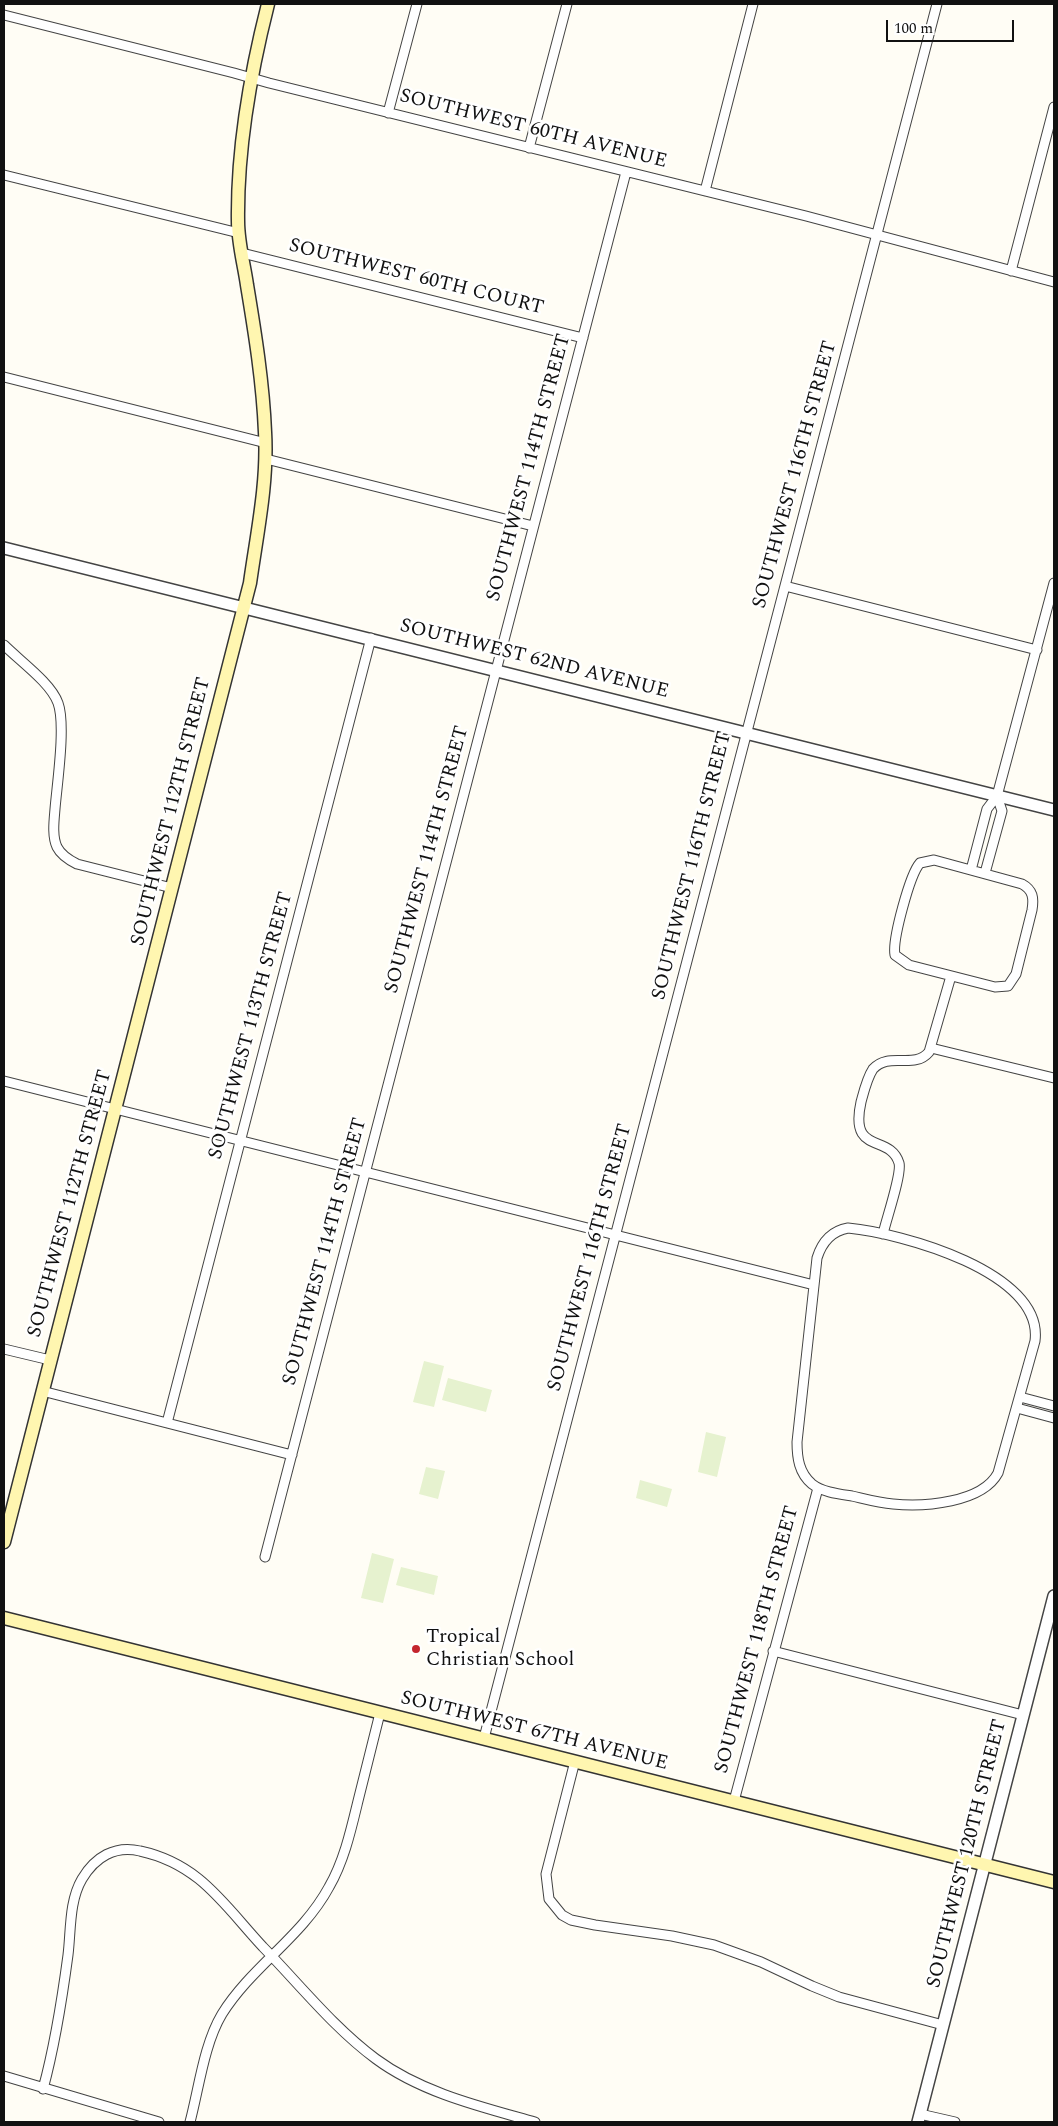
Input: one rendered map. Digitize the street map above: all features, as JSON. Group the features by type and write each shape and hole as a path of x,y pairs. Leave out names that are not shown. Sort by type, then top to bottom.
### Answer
{"main road":[{"name":"SOUTHWEST 112TH STREET","path":"4,1542 244,608 254,551 266,459 266,443 260,384 239,233 240,164 250,78 268,4"},
{"name":"SOUTHWEST 67TH AVENUE","path":"4,1618 1054,1882"}],"street":[{"path":"388,113 417,4"},
{"path":"528,148 567,4"},
{"path":"705,191 753,4"},
{"name":"SOUTHWEST 116TH STREET","path":"484,1738 937,4"},
{"name":"SOUTHWEST 60TH AVENUE","path":"4,15 388,113 705,191 1054,282"},
{"path":"1011,271 1050,138 1054,107"},
{"name":"SOUTHWEST 114TH STREET","path":"265,1557 626,172"},
{"path":"4,175 239,233"},
{"name":"SOUTHWEST 60TH COURT","path":"242,253 583,338"},
{"path":"4,378 266,443"},
{"path":"266,459 533,526"},
{"name":"SOUTHWEST 62ND AVENUE","path":"4,548 1054,810"},
{"path":"971,870 987,809 997,796 1054,583"},
{"path":"785,586 1036,650"},
{"name":"SOUTHWEST 113TH STREET","path":"167,1423 370,638"},
{"path":"4,646 53,693 60,710 61,728 54,828 55,842 61,852 71,861 84,866 172,888"},
{"path":"985,874 1002,811 997,796"},
{"path":"934,860 971,870 1022,884 1027,886 1032,894 1032,910 1016,974 1008,986 995,987 909,965 895,954 895,940 912,876 920,864 934,860"},
{"path":"883,1234 898,1179 899,1162 894,1155 862,1134 858,1119 862,1098 870,1076 878,1065 888,1060 921,1060 929,1052 951,976"},
{"path":"931,1048 1054,1078"},
{"path":"4,1081 814,1285"},
{"path":"848,1228 883,1234 940,1250 994,1276 1026,1304 1035,1322 1036,1331 1020,1397 994,1482 987,1488 975,1493 942,1503 894,1504 818,1488 804,1476 797,1456 814,1285 820,1249 833,1233 848,1228"},
{"path":"4,1348 50,1360"},
{"path":"42,1392 292,1455"},
{"path":"1020,1397 1054,1406"},
{"path":"1017,1408 1054,1418"},
{"name":"SOUTHWEST 118TH STREET","path":"734,1801 772,1651 818,1488"},
{"name":"SOUTHWEST 120TH STREET","path":"919,2118 1052,1612 1054,1596"},
{"path":"772,1651 1024,1715"},
{"path":"190,2122 211,2038 218,2022 247,1980 273,1956 312,1914 335,1876 352,1826 380,1713"},
{"path":"575,1761 546,1874 549,1900 557,1910 567,1917 581,1922 672,1936 714,1945 761,1962 830,1993 866,2006 943,2025"},
{"path":"43,2089 58,2024 75,1901 83,1877 96,1861 113,1851 126,1849 164,1857 179,1864 212,1889 339,2028 378,2060 431,2089 535,2122"},
{"path":"4,2076 160,2122"},
{"path":"919,2118 955,2122"}],"green space":[{"path":"424,1361 444,1366 434,1407 413,1402"},
{"path":"448,1378 492,1390 486,1412 442,1400"},
{"path":"706,1432 726,1437 717,1477 698,1472"},
{"path":"426,1467 445,1471 438,1499 419,1494"},
{"path":"640,1480 672,1489 667,1507 636,1498"},
{"path":"372,1553 394,1559 383,1603 361,1598"},
{"path":"401,1567 438,1576 434,1595 396,1585"}],"place":[{"name":"Tropical Christian School","path":"416,1649"}]}
